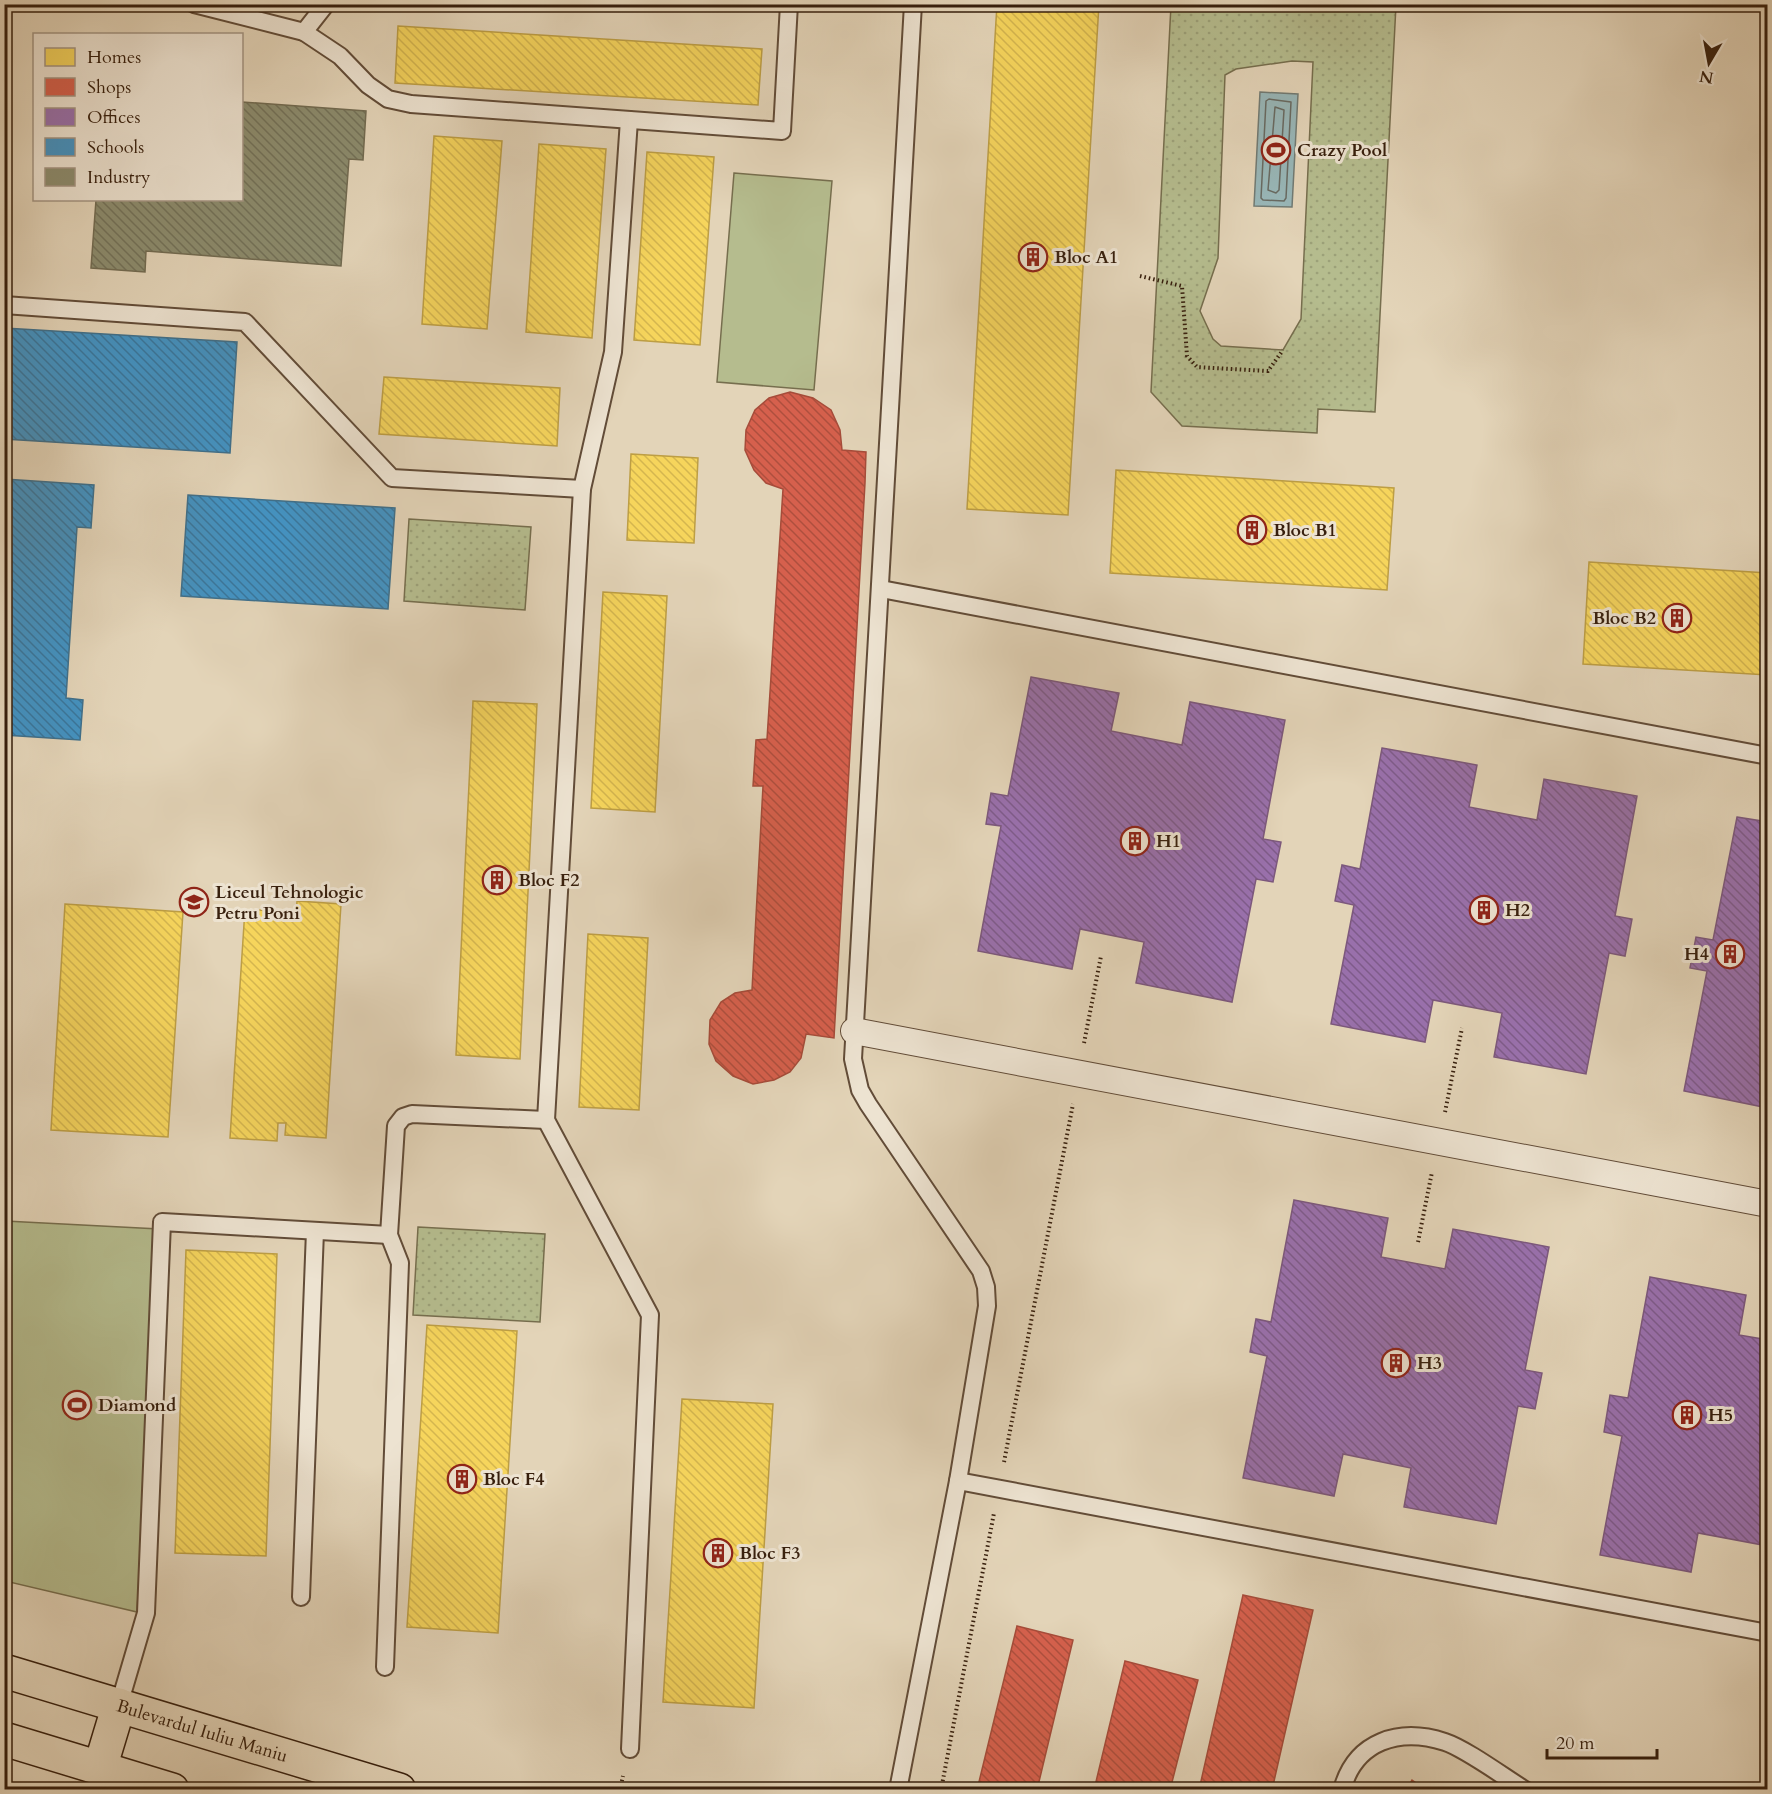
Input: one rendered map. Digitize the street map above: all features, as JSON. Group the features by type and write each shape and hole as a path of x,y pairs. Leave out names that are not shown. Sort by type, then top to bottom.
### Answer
{"main road":[{"name":"Bulevardul Iuliu Maniu","path":"4,1671 399,1790"},
{"path":"103,1779 119,1706"},
{"path":"4,1739 103,1779 172,1790"}],"street":[{"path":"854,1031 1767,1204"}],"lane":[{"path":"194,4 304,32 340,56 368,85 388,99 411,104 782,131 789,4"},
{"path":"304,32 326,4"},
{"path":"898,1790 986,1327 986,1287 981,1271 860,1090 853,1059 913,4"},
{"path":"629,120 613,352 582,489 546,1120 650,1315 630,1749"},
{"path":"4,305 245,322 392,478 582,489"},
{"path":"881,589 1767,756"},
{"path":"385,1667 400,1263 390,1235 396,1126 403,1117 412,1114 546,1120"},
{"path":"119,1706 146,1614 162,1222 390,1235"},
{"path":"301,1597 315,1231"},
{"path":"958,1481 1767,1633"},
{"path":"1342,1790 1355,1760 1374,1743 1390,1737 1413,1736 1446,1742 1524,1790"}],"path":[{"path":"1140,276 1182,286 1187,356 1197,367 1268,371 1283,350"},
{"path":"941,1790 1101,956"}],"green space":[{"path":"1171,5 1396,5 1375,412 1318,409 1317,433 1182,426 1151,392","holes":["1292,61 1313,62 1301,319 1283,350 1221,346 1213,339 1200,311 1218,258 1225,75 1236,69"]},
{"path":"734,173 832,181 814,390 717,382"},
{"path":"409,519 531,527 525,610 404,601"},
{"name":"Diamond","path":"5,1221 159,1229 137,1612 5,1581"},
{"path":"418,1227 545,1234 540,1322 413,1315"}],"water":[{"name":"Crazy Pool","path":"1260,92 1298,94 1292,207 1254,206"}],"building: Homes":[{"name":"Bloc A1","path":"997,4 1099,4 1068,515 967,509"},
{"path":"398,26 762,49 758,105 395,83"},
{"path":"434,136 502,141 487,329 422,324"},
{"path":"539,144 606,149 592,338 526,332"},
{"path":"647,152 714,157 700,345 634,340"},
{"path":"384,377 560,388 557,446 379,434"},
{"path":"631,454 698,458 694,543 627,540"},
{"name":"Bloc B1","path":"1116,470 1394,488 1387,590 1110,573"},
{"name":"Bloc B2","path":"1589,562 1768,573 1768,675 1583,664"},
{"path":"603,592 667,596 655,812 591,808"},
{"name":"Bloc F2","path":"473,701 537,704 520,1059 456,1055"},
{"path":"297,901 341,904 326,1138 285,1135 286,1123 278,1123 277,1141 230,1138 245,909 286,912 285,919 296,920"},
{"path":"65,904 183,912 168,1137 51,1130"},
{"path":"588,934 648,938 639,1110 579,1107"},
{"path":"186,1250 277,1254 266,1556 175,1553"},
{"name":"Bloc F4","path":"427,1325 517,1331 498,1633 407,1627"},
{"name":"Bloc F3","path":"682,1399 773,1404 754,1708 663,1702"}],"building: Shops":[{"path":"790,392 813,398 831,410 840,430 842,450 866,452 865,483 834,1038 806,1034 801,1058 790,1072 774,1080 753,1084 733,1076 716,1061 709,1044 710,1020 721,1002 735,993 752,990 763,786 753,786 756,740 767,739 783,489 766,483 754,470 745,450 746,430 755,410 769,398"},
{"path":"1243,1595 1313,1610 1272,1790 1199,1790"},
{"path":"1017,1626 1073,1640 1037,1790 977,1790"},
{"path":"1125,1661 1198,1680 1170,1790 1094,1790"},
{"path":"1412,1780 1426,1790 1406,1790"}],"building: Offices":[{"name":"H1","path":"1031,677 1119,693 1111,731 1182,745 1190,702 1285,720 1263,839 1281,842 1273,882 1256,879 1232,1002 1136,983 1144,942 1080,929 1072,969 978,951 1001,826 986,824 991,793 1008,796"},
{"name":"H2","path":"1382,748 1477,765 1469,807 1537,820 1544,779 1637,796 1615,916 1632,919 1625,956 1609,953 1586,1074 1494,1057 1502,1013 1433,1000 1425,1042 1331,1024 1354,905 1335,901 1342,865 1360,869"},
{"name":"H4","path":"1737,817 1768,822 1768,1108 1684,1091 1707,971 1690,968 1696,937 1713,940"},
{"name":"H3","path":"1294,1200 1388,1218 1381,1257 1445,1269 1453,1229 1549,1247 1525,1370 1542,1373 1535,1409 1518,1406 1496,1524 1404,1507 1411,1468 1343,1454 1334,1496 1243,1478 1267,1356 1250,1352 1256,1319 1271,1322"},
{"name":"H5","path":"1650,1277 1746,1295 1739,1335 1768,1340 1768,1546 1698,1533 1691,1572 1600,1555 1622,1436 1604,1432 1610,1395 1628,1398"},
{"path":"1768,1549 1768,1584 1761,1583"}],"building: Schools":[{"path":"4,328 237,342 230,453 4,439 4,407 7,407 11,352 4,352"},
{"path":"4,479 94,485 91,528 77,527 66,698 83,700 80,740 4,735"},
{"path":"188,495 395,508 388,609 181,596"}],"building: Industry":[{"path":"243,102 366,111 363,160 349,159 341,266 146,251 145,272 91,268 96,201 243,201"}],"place":[{"name":"Crazy Pool","path":"1276,150"},
{"name":"Bloc A1","path":"1033,257"},
{"name":"Bloc B1","path":"1252,530"},
{"name":"Bloc B2","path":"1677,618"},
{"name":"H1","path":"1135,841"},
{"name":"Bloc F2","path":"497,880"},
{"name":"Liceul Tehnologic Petru Poni","path":"194,902"},
{"name":"H2","path":"1484,910"},
{"name":"H4","path":"1730,954"},
{"name":"H3","path":"1396,1363"},
{"name":"Diamond","path":"77,1405"},
{"name":"H5","path":"1687,1415"},
{"name":"Bloc F4","path":"462,1479"},
{"name":"Bloc F3","path":"718,1553"}]}
